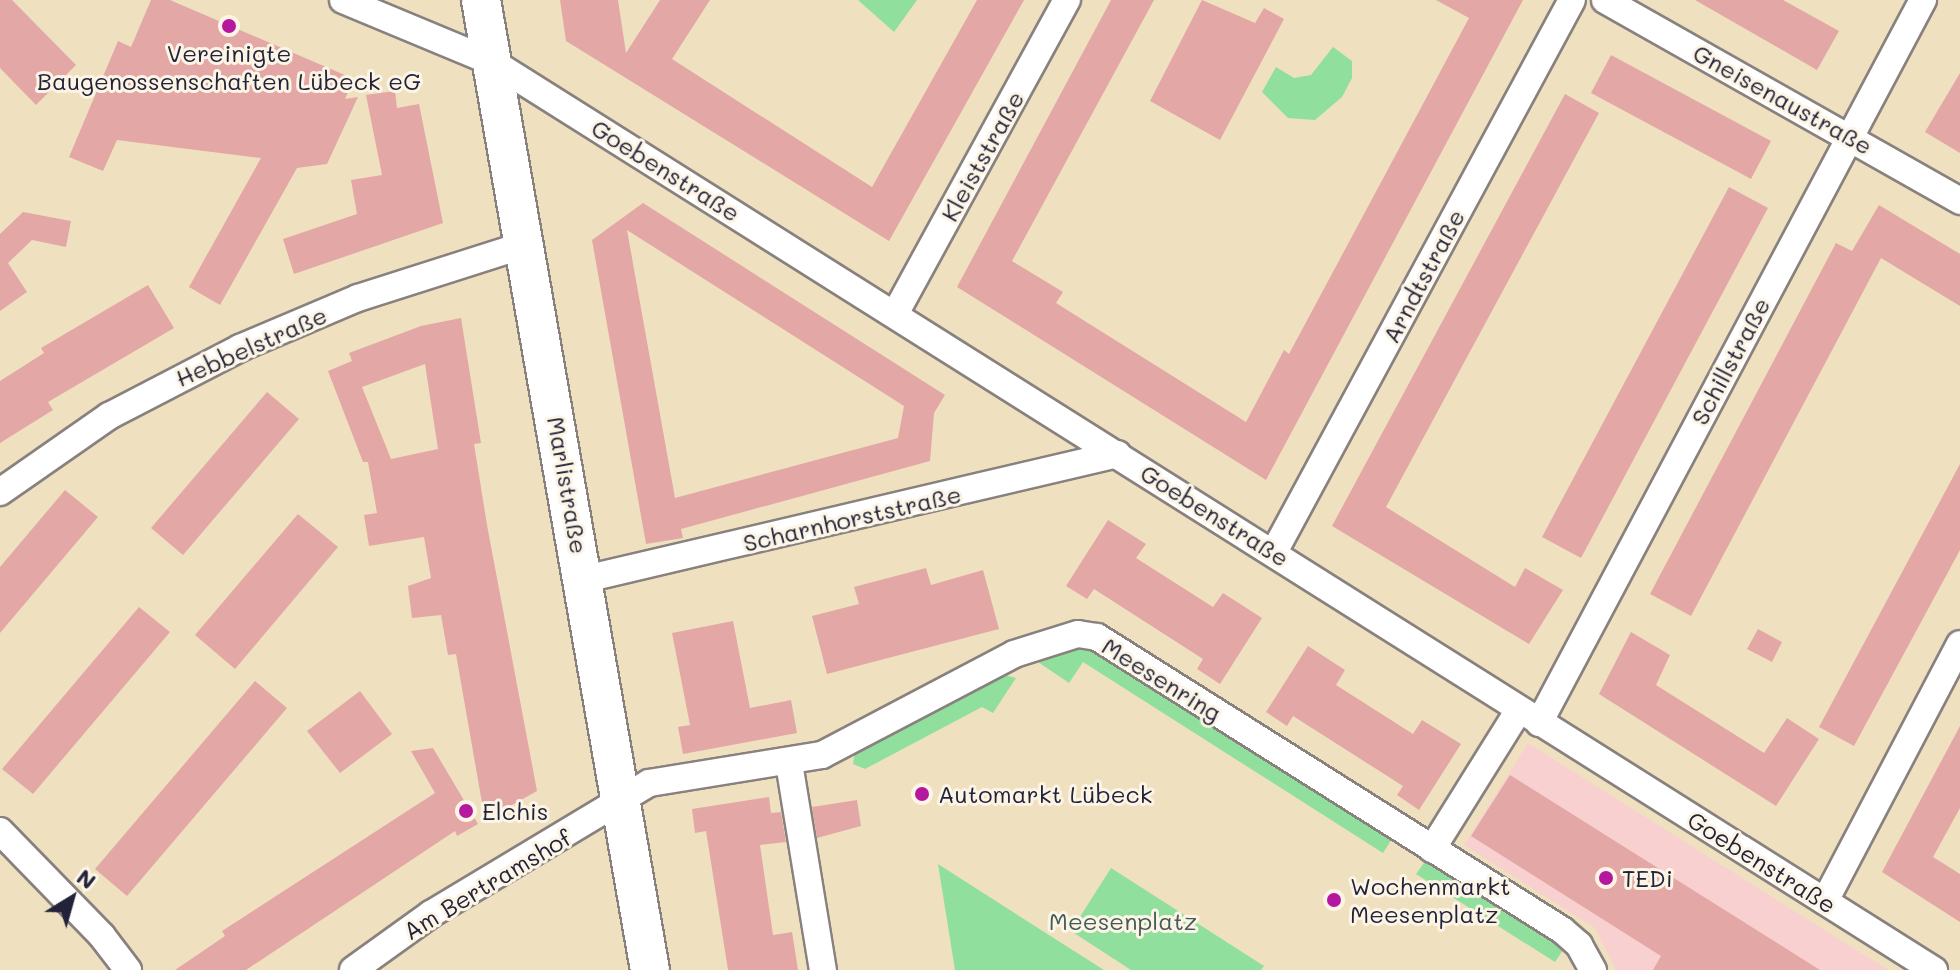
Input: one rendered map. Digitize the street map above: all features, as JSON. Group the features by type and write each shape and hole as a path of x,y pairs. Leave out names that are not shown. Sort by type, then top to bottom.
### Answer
{"main road":[{"name":"Marlistraße","path":"481,0 585,579 650,970"}],"street":[{"name":"Goebenstraße","path":"343,0 494,63 896,312 1529,717 1934,970"},
{"name":"Kleiststraße","path":"896,312 1067,0"},
{"name":"Arndtstraße","path":"1274,552 1572,0"},
{"name":"Gneisenaustraße","path":"1605,0 1850,134 1960,201"},
{"name":"Schillstraße","path":"1529,717 1923,0"},
{"name":"Hebbelstraße","path":"0,492 109,416 240,348 358,298 524,245"},
{"name":"Scharnhorststraße","path":"585,579 1118,454"},
{"name":"Meesenring","path":"621,800 649,783 789,763 822,755 1035,645 1087,635 1562,930 1579,945 1593,970"},
{"path":"1825,901 1960,644"},
{"path":"1432,849 1529,717"},
{"path":"789,763 823,970"},
{"name":"Am Bertramshof","path":"353,970 431,914 621,800"},
{"path":"0,831 102,936 128,970"}],"shaded area":[{"path":"1528,743 1888,970 1616,970 1595,928 1464,845"}],"green space":[{"path":"858,0 917,0 894,32"},
{"path":"1333,47 1352,61 1352,78 1342,97 1315,120 1288,118 1262,92 1276,67 1294,78 1311,75"},
{"path":"1078,645 1093,647 1393,837 1383,853 1083,662 1069,683 1038,662"},
{"path":"1000,674 1016,678 993,713 982,707 865,769 853,764 855,752"},
{"path":"1426,860 1565,947 1555,962 1416,874"},
{"path":"938,864 1063,944 1104,970 955,970"},
{"name":"Meesenplatz","path":"1111,868 1264,966 1261,970 1131,970 1071,931"}],"building":[{"path":"0,0 12,0 76,65 36,105 0,68"},
{"path":"151,0 170,0 354,79 345,99 358,97 327,164 297,168 220,305 189,287 261,158 117,140 103,171 69,157 118,41 131,47"},
{"path":"560,0 618,0 626,53 660,0 710,0 672,59 872,187 977,0 1024,0 889,241 566,41"},
{"path":"1111,0 1154,0 1012,261 1063,292 1056,303 1246,422 1284,350 1289,354 1469,18 1436,0 1523,0 1266,480 957,287"},
{"path":"1202,0 1255,23 1264,8 1284,19 1220,140 1150,101"},
{"path":"1695,0 1783,0 1839,31 1817,70"},
{"path":"1611,55 1771,141 1751,179 1591,93"},
{"path":"1960,73 1960,153 1925,132"},
{"path":"395,91 397,108 419,104 443,223 294,274 283,239 357,214 351,180 382,175 366,95"},
{"path":"1565,94 1599,113 1386,507 1515,587 1525,568 1563,590 1529,644 1332,526"},
{"path":"1729,187 1768,208 1581,558 1542,537"},
{"path":"643,203 945,395 934,413 930,461 681,529 683,538 646,544 592,240","holes":["627,230 904,406 898,438 675,498"]},
{"path":"1879,205 1960,254 1960,306 1881,258 1691,616 1650,594 1836,243 1852,251"},
{"path":"23,212 71,221 66,247 32,240 8,263 27,292 0,311 0,234"},
{"path":"148,285 174,328 48,402 53,410 0,443 0,381 44,353 41,348"},
{"path":"461,318 481,443 474,444 487,525 537,791 485,820 456,654 448,655 441,615 412,618 408,586 431,578 424,537 369,546 364,515 377,513 368,462 363,462 328,371 352,361 349,353 421,326","holes":["425,364 438,449 391,459 362,387"]},
{"path":"267,392 299,419 183,555 151,528"},
{"path":"1960,464 1960,550 1854,746 1819,727"},
{"path":"65,490 98,517 0,633 0,567"},
{"path":"298,514 338,547 235,669 195,635"},
{"path":"1108,520 1146,544 1136,558 1213,607 1223,593 1262,618 1220,684 1197,669 1203,659 1094,589 1087,599 1066,586"},
{"path":"926,568 931,585 983,570 999,629 827,674 812,616 859,604 854,587"},
{"path":"139,607 170,632 33,794 2,769"},
{"path":"733,621 750,708 791,700 797,733 683,754 678,727 690,725 672,633"},
{"path":"1758,629 1782,642 1772,662 1747,649"},
{"path":"1631,632 1670,655 1656,685 1764,753 1787,718 1819,739 1776,806 1599,694"},
{"path":"1308,646 1345,670 1336,685 1413,734 1422,720 1461,744 1419,810 1397,795 1403,786 1293,716 1287,726 1266,712"},
{"path":"255,681 287,708 127,896 95,869"},
{"path":"360,691 392,734 340,773 307,731"},
{"path":"1960,726 1960,808 1933,857 1960,874 1960,922 1882,872"},
{"path":"433,748 478,824 457,836 455,831 246,970 175,970 225,936 222,931 435,793 411,751"},
{"path":"1510,775 1820,970 1653,970 1661,956 1471,836"},
{"path":"769,797 771,813 781,812 786,842 760,845 773,935 792,932 798,970 728,970 706,831 695,833 692,809"},
{"path":"857,800 861,826 817,838 812,807"}],"place":[{"name":"Vereinigte Baugenossenschaften Lübeck eG","path":"229,26"},
{"name":"Automarkt Lübeck","path":"922,794"},
{"name":"Elchis","path":"466,811"},
{"name":"TEDi","path":"1606,878"},
{"name":"Wochenmarkt Meesenplatz","path":"1334,900"}]}
